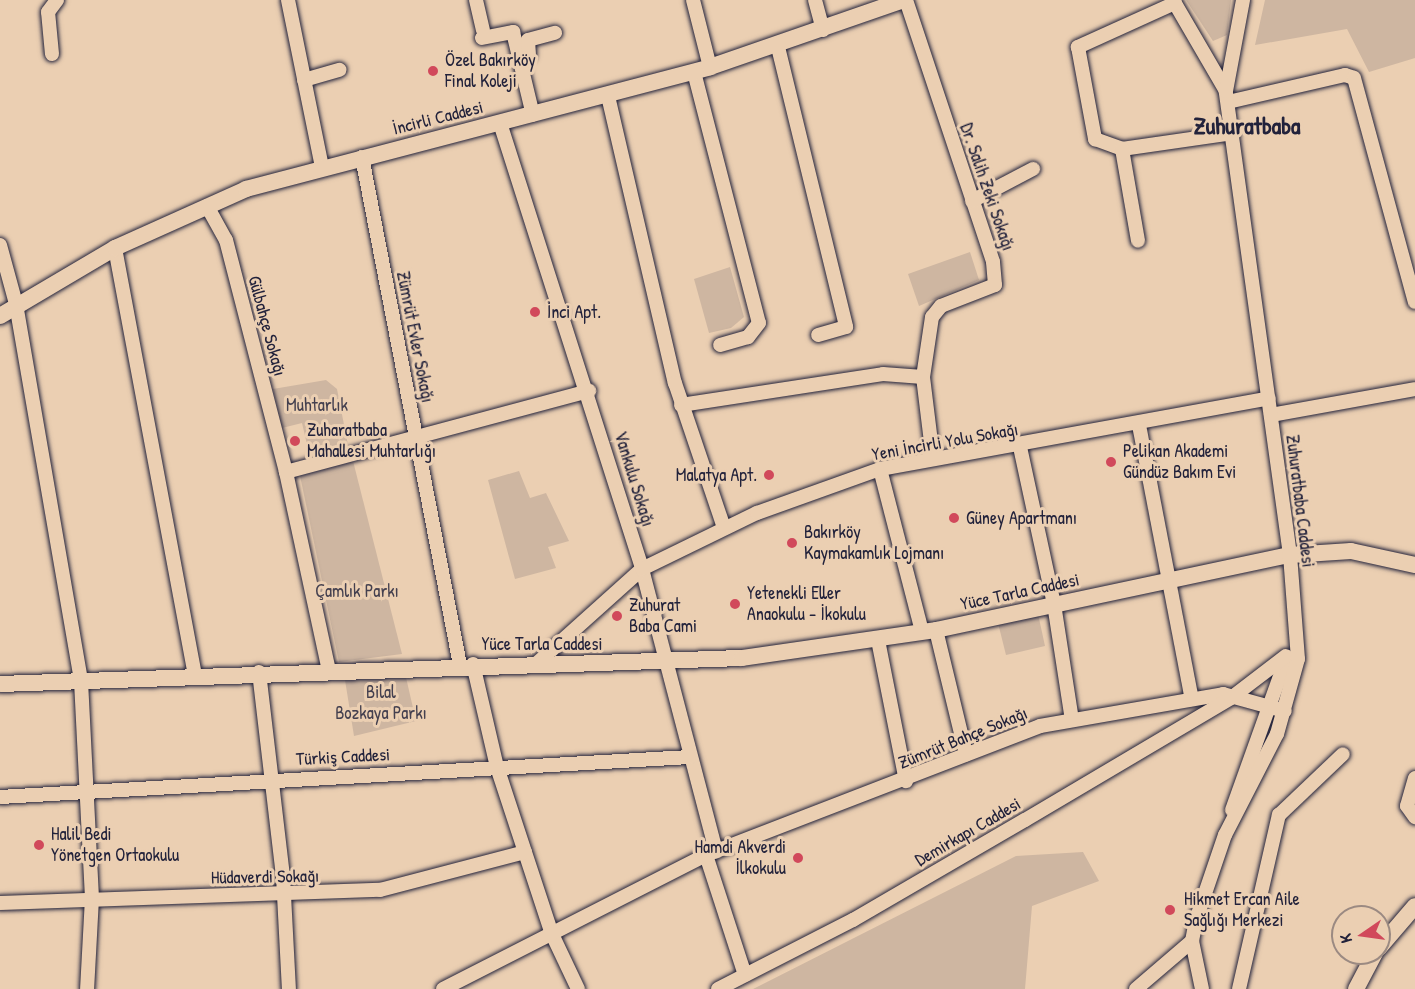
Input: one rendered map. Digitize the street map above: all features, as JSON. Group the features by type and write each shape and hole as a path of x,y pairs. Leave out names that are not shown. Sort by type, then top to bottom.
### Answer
{"main road":[{"name":"İncirli Caddesi","path":"0,316 16,304 115,248 207,207 322,167 608,96 702,70 778,47 904,0"},
{"name":"Yüce Tarla Caddesi","path":"0,684 467,664 668,663 878,640 1173,582 1290,555 1351,551 1415,565"},
{"path":"1391,934 1415,906"},
{"path":"1356,989 1369,965"}],"street":[{"path":"52,54 48,12 57,0"},
{"path":"288,0 322,167"},
{"path":"476,0 483,34 513,33 539,113"},
{"path":"693,0 702,70 759,323 748,337 720,345"},
{"path":"815,0 823,30"},
{"name":"Dr. Salih Zeki Sokağı","path":"904,0 993,262 995,285 941,306 932,317 923,377 933,459"},
{"name":"Zuhuratbaba Caddesi","path":"1202,989 1192,941 1225,835 1282,707 1298,659 1290,555 1227,97 1244,0"},
{"path":"1233,133 1122,149 1095,139 1078,47 1174,2 1227,97 1345,75 1354,78 1415,302"},
{"path":"539,113 526,42 555,33"},
{"path":"778,47 846,327 818,335"},
{"path":"304,80 340,70"},
{"path":"608,96 681,405 724,528"},
{"name":"Vankulu Sokağı","path":"500,123 589,391 642,569 668,663 711,853 745,975"},
{"path":"1122,149 1138,241"},
{"name":"Zümrüt Evler Sokağı","path":"362,157 416,436 467,664 496,767 552,934 578,989"},
{"path":"972,201 1033,169"},
{"name":"Gülbahçe Sokağı","path":"207,207 226,240 286,472 329,671"},
{"path":"0,245 16,304 81,681 92,898 87,989"},
{"path":"115,248 195,674"},
{"path":"681,405 883,374 923,377"},
{"path":"1271,414 1415,389"},
{"path":"286,472 589,391"},
{"name":"Yeni İncirli Yolu Sokağı","path":"536,664 642,569 724,528 880,469 1020,447 1269,398"},
{"path":"1139,425 1173,582 1192,699"},
{"path":"1020,447 1054,604 1072,720"},
{"path":"880,469 966,754"},
{"path":"1231,698 1282,707 1279,687 1287,656 1296,638"},
{"path":"878,640 906,781"},
{"name":"Demirkapı Caddesi","path":"718,989 853,920 1231,698 1287,656"},
{"path":"259,672 274,778 285,897 289,989"},
{"path":"1249,686 1279,687"},
{"name":"Zümrüt Bahçe Sokağı","path":"443,989 711,853 906,781 966,754 1072,720 1223,694 1231,698"},
{"path":"1239,989 1279,815 1343,754"},
{"name":"Türkiş Caddesi","path":"0,797 87,794 274,778 689,757"},
{"path":"1415,778 1407,806 1415,817"},
{"name":"Hüdaverdi Sokağı","path":"0,903 92,898 285,897 380,890 525,852"},
{"path":"1136,989 1192,941"}],"green space":[{"path":"1186,0 1231,0 1227,35 1213,41"},
{"path":"1265,0 1415,0 1415,58 1369,72 1347,29 1255,45"},
{"path":"970,252 979,280 919,306 908,274"},
{"path":"730,267 744,317 731,328 709,333 694,279"},
{"name":"Muhtarlık","path":"326,380 337,389 348,445 309,453 302,423 282,428 273,389"},
{"name":"Çamlık Parkı","path":"352,457 402,654 339,662 299,471"},
{"path":"519,471 530,498 546,493 569,541 548,547 556,568 515,579 488,480"},
{"path":"1038,614 1045,646 1006,655 998,623"},
{"name":"Bilal Bozkaya Parkı","path":"405,673 416,721 354,736 345,680"},
{"path":"1083,852 1099,881 1032,906 1025,989 753,989 1016,856"}],"place":[{"name":"Özel Bakırköy Final Koleji","path":"433,71"},
{"name":"İnci Apt.","path":"535,312"},
{"name":"Zuharatbaba Mahallesi Muhtarlığı","path":"295,441"},
{"name":"Pelikan Akademi Gündüz Bakım Evi","path":"1111,462"},
{"name":"Malatya Apt.","path":"769,475"},
{"name":"Güney Apartmanı","path":"954,518"},
{"name":"Bakırköy Kaymakamlık Lojmanı","path":"792,543"},
{"name":"Yetenekli Eller Anaokulu - İkokulu","path":"735,604"},
{"name":"Zuhurat Baba Cami","path":"617,616"},
{"name":"Halil Bedi Yönetgen Ortaokulu","path":"39,845"},
{"name":"Hamdi Akverdi İlkokulu","path":"798,858"},
{"name":"Hikmet Ercan Aile Sağlığı Merkezi","path":"1170,910"}],"district":[{"name":"Zuhuratbaba","path":"1247,126"}]}
